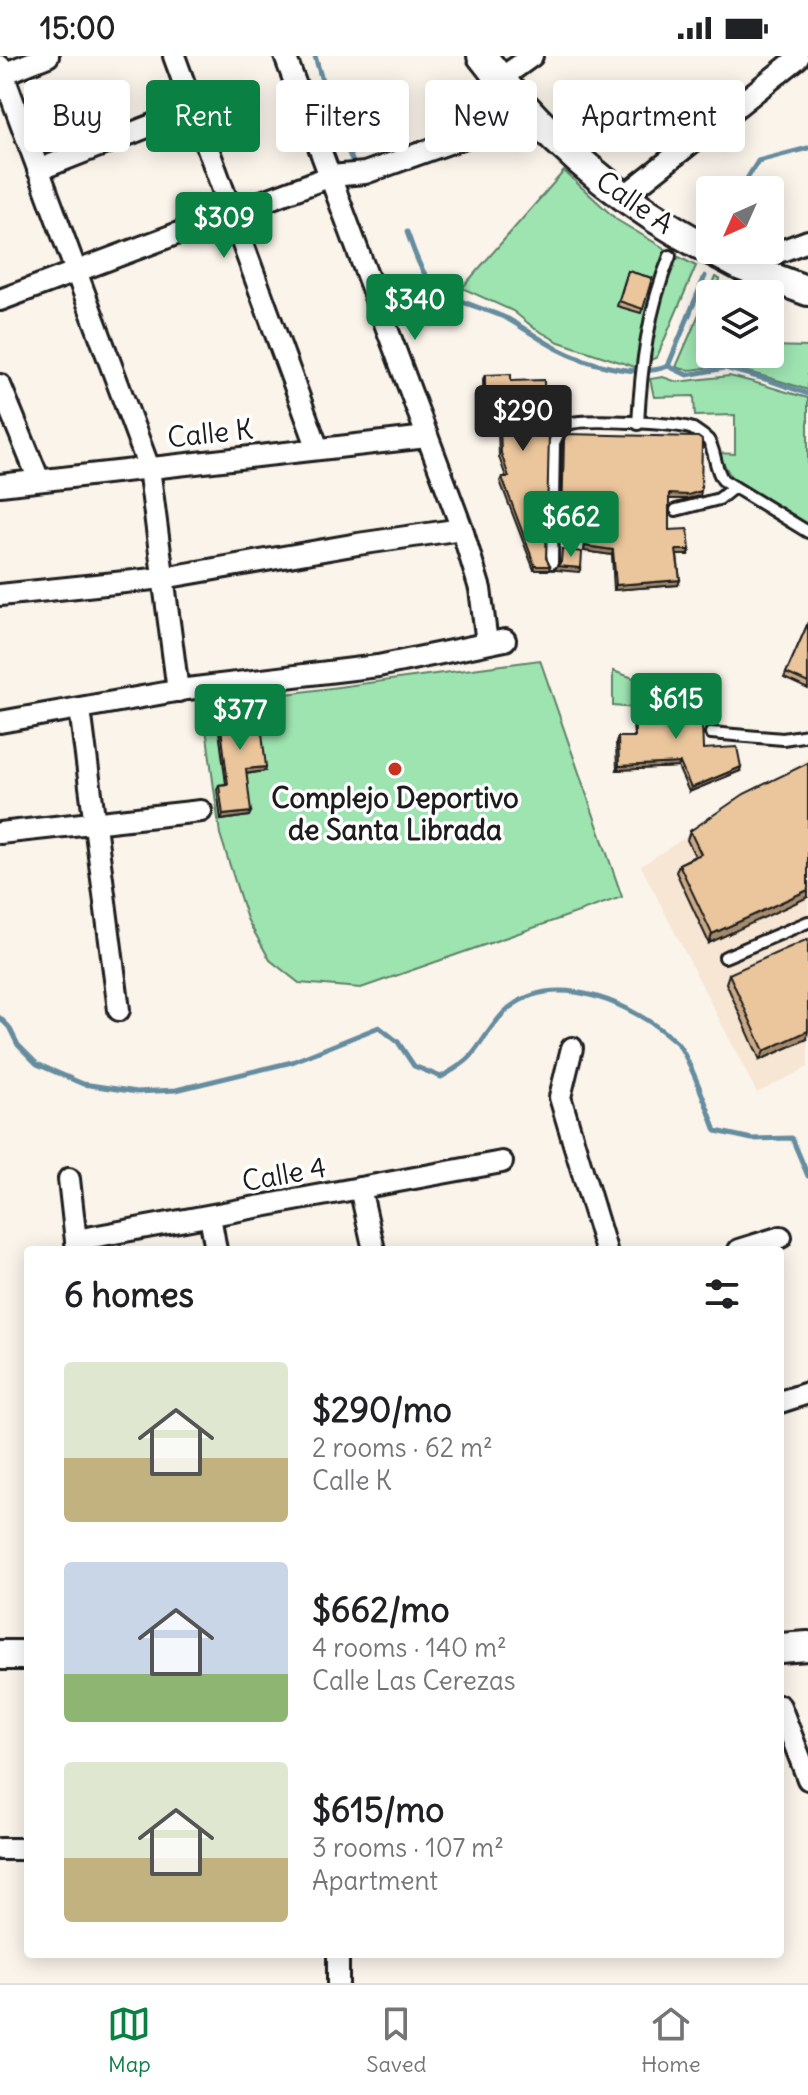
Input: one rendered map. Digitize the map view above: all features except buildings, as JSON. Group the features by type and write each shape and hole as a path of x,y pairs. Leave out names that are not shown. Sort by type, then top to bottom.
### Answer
{"street":[{"path":"48,56 2,70 149,468 178,691"},
{"path":"174,56 183,80"},
{"path":"0,722 178,691 378,666 496,642 462,529 285,56"},
{"name":"Calle A","path":"482,56 500,79"},
{"path":"500,79 532,56"},
{"path":"623,197 797,56"},
{"name":"Calle A","path":"537,121 623,197 696,243"},
{"path":"38,170 146,127"},
{"path":"208,152 318,449"},
{"path":"0,300 331,176 365,173 425,152"},
{"path":"741,266 808,241"},
{"name":"Calle A","path":"737,264 808,291"},
{"path":"0,385 39,480"},
{"name":"Calle K","path":"0,485 427,437"},
{"path":"0,595 163,578 462,529"},
{"path":"80,709 119,1010"},
{"path":"0,833 201,811"},
{"path":"572,1048 560,1097 605,1246"},
{"name":"Calle 4","path":"69,1179 76,1245 210,1216 502,1162"},
{"path":"360,1188 373,1246"},
{"path":"210,1216 215,1246"},
{"path":"752,1246 781,1237"},
{"path":"784,1401 808,1393"},
{"path":"784,1648 808,1646"},
{"path":"0,1655 24,1655"},
{"path":"784,1716 808,1779"},
{"path":"0,1849 24,1849"},
{"path":"338,1958 338,1983"}],"lane":[{"path":"638,424 651,309 670,256"},
{"path":"552,563 554,443 559,432 569,424 584,422 691,428 708,440 717,472 734,487 808,532"},
{"path":"676,510 719,499 734,487"},
{"path":"711,733 783,739 808,735"},
{"path":"725,957 808,922"}],"shaded area":[{"path":"808,758 808,1067 757,1093 641,866"}],"green space":[{"path":"564,171 617,220 667,250 655,285 638,368 559,342 513,311 462,288"},
{"path":"679,257 696,266 657,357 647,362 665,278"},
{"path":"696,321 696,368 702,368 689,370 676,367"},
{"path":"784,346 808,347 808,390 731,368 784,368"},
{"path":"729,376 808,398 808,524 731,477 718,453 735,454 735,415 695,416 694,396 654,397 650,379 663,377 677,382"},
{"name":"Complejo Deportivo de Santa Librada","path":"540,660 622,897 361,988 299,983 270,960 247,919 220,834 203,705"},
{"path":"613,671 642,681 635,708 613,706"}],"waterway":[{"path":"315,56 333,119 353,162"},
{"path":"749,176 758,161 808,148"},
{"path":"407,232 425,275 443,292 508,319 568,354 611,368 642,371 668,366 705,276"},
{"path":"668,366 687,375 725,368 808,394"},
{"path":"0,1018 9,1027 18,1045 37,1064 83,1084 137,1092 176,1090 292,1062 379,1027 398,1042 414,1066 441,1077 468,1059 509,1008 529,997 550,992 596,996 640,1016 676,1042 698,1084 716,1131 752,1139 792,1138 808,1176"}],"place":[{"name":"Complejo Deportivo de Santa Librada","path":"395,769"}]}
